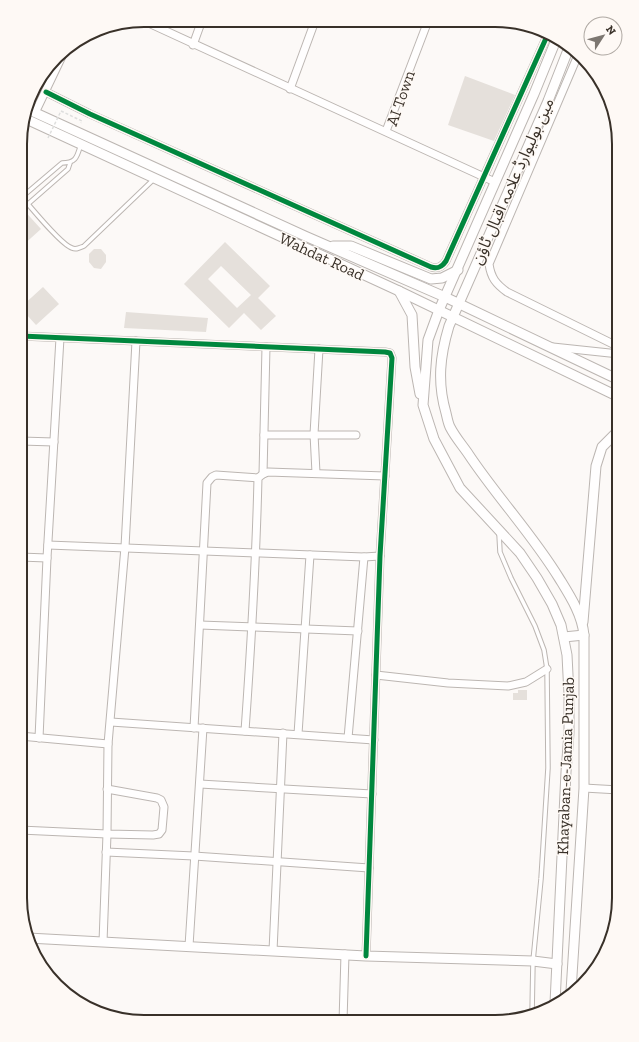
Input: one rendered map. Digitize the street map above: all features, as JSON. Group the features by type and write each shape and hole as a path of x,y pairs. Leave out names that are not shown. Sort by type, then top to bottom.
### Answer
{"main road":[{"name":"مین بولیوارڈ علامہ اقبال ٹاؤن","path":"439,310 458,270 555,43"},
{"name":"مین بولیوارڈ علامہ اقبال ٹاؤن","path":"453,316 494,226 548,101 567,52"},
{"path":"534,94 548,101"},
{"name":"Wahdat Road","path":"32,111 445,297 612,377"},
{"name":"Wahdat Road","path":"30,121 453,316 612,394"},
{"path":"155,179 158,169"},
{"path":"329,246 351,246 431,279 442,278 458,270"},
{"path":"399,291 412,315 415,368 423,405"},
{"name":"Khayaban-e-Jamia Punjab","path":"439,310 428,340 423,405 434,439 460,488 520,553 537,578 552,604 564,637 568,662 569,733 555,998"},
{"name":"Khayaban-e-Jamia Punjab","path":"453,316 442,349 440,384 442,399 450,427 480,472 538,546 570,596 583,624 584,788 571,987"},
{"path":"583,624 596,466 602,447 612,437"},
{"path":"564,637 584,635"},
{"path":"34,938 366,956 533,961 557,964"}],"street":[{"path":"156,27 386,132"},
{"path":"193,45 199,27"},
{"path":"290,89 312,27"},
{"name":"AI Town","path":"426,27 386,132 495,182"},
{"path":"46,92 97,117 436,268 441,267 446,261 546,39"},
{"path":"576,59 489,264 493,281 506,292 612,343"},
{"path":"33,109 46,92 58,64"},
{"path":"494,226 503,230"},
{"path":"27,336 390,353 392,358 380,556 366,956"},
{"path":"39,738 47,558 60,338"},
{"path":"103,942 107,834 108,744 125,548 136,341"},
{"path":"549,346 612,353"},
{"path":"245,731 253,627 260,476 264,435 266,347"},
{"path":"316,473 314,434 319,349"},
{"path":"264,435 314,434 356,436"},
{"path":"27,441 54,442"},
{"path":"194,728 207,483 209,479 216,475 260,476 268,472 385,476"},
{"path":"48,545 364,557 380,556"},
{"path":"298,734 310,555"},
{"path":"27,557 47,558"},
{"path":"348,738 364,557"},
{"path":"200,625 358,631"},
{"path":"376,675 448,683 508,686 526,682 547,670"},
{"path":"111,722 374,740"},
{"path":"189,946 203,728"},
{"path":"273,951 283,733"},
{"path":"27,737 108,744"},
{"path":"200,784 372,794"},
{"path":"584,788 612,790"},
{"path":"27,830 107,834 159,834 162,830 164,806 162,800 107,790"},
{"path":"106,852 277,861 369,868"},
{"path":"343,1015 345,954"}],"lane":[{"path":"82,144 76,158 70,163 68,169 28,204 64,244 73,249 84,246 155,179"},
{"path":"27,193 62,163 70,163"},
{"path":"499,531 500,552 535,626 544,650 547,670 548,768 541,879 533,961 532,1009"}],"path":[{"path":"48,138 61,111 82,121 77,132"}],"building":[{"path":"465,76 515,95 494,141 448,125"},
{"path":"27,214 41,229 27,242"},
{"path":"225,242 270,286 258,298 276,316 261,330 244,313 229,328 184,284","holes":["221,266 251,295 237,308 208,279"]},
{"path":"94,249 101,249 106,255 106,262 101,269 94,268 89,262 89,254"},
{"path":"43,287 59,304 36,325 27,315 27,302"},
{"path":"126,312 208,318 206,332 124,328"},
{"path":"518,690 527,690 527,700 513,700 513,693 518,693"}],"cycle path":[{"path":"46,92 90,114 431,267 438,268 446,261 546,39"},
{"path":"27,336 390,353 392,358 380,556 366,956"}]}
